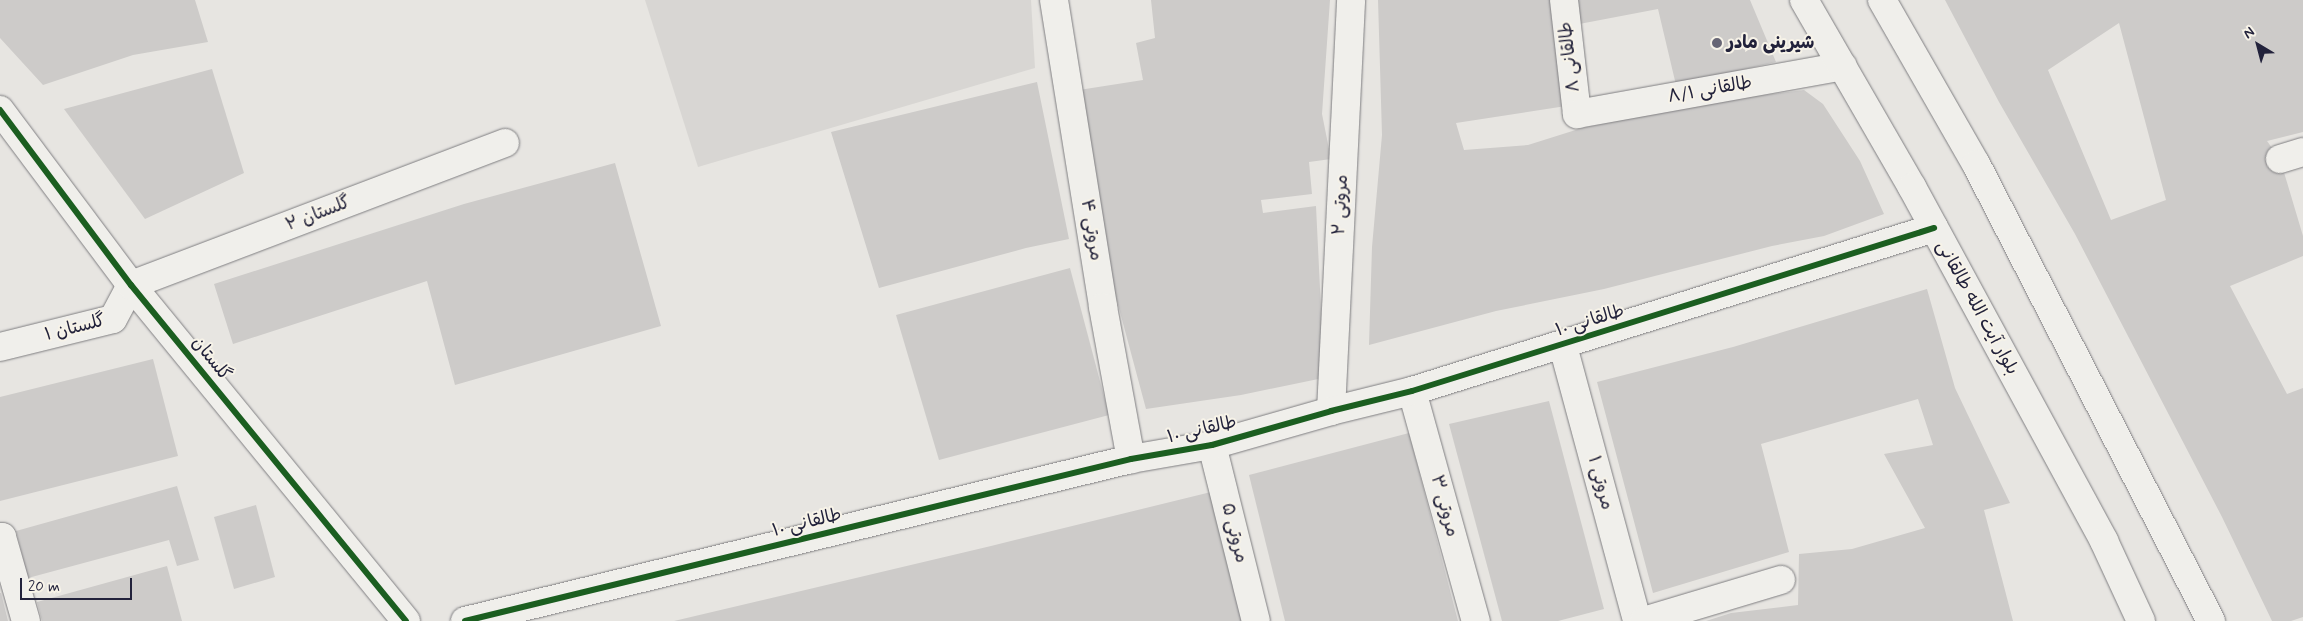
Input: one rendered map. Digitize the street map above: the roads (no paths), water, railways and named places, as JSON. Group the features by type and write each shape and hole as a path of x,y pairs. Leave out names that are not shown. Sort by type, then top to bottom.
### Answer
{"street":[{"name":"مروتی ۴","path":"1054,0 1103,307 1131,460"},
{"name":"مروتی ۲","path":"1332,411 1351,0"},
{"name":"طالقانی ۸","path":"1564,0 1577,114"},
{"name":"بلوار آیت الله طالقانی","path":"1804,0 1934,228 2104,541 2141,621"},
{"path":"1882,0 1976,164 2211,621"},
{"name":"طالقانی ۸/۱","path":"1577,114 1842,66"},
{"name":"گلستان","path":"0,110 131,285 406,621"},
{"name":"گلستان ۲","path":"131,285 505,143"},
{"name":"طالقانی ۱۰","path":"465,621 1131,460 1212,446 1332,411 1412,391 1562,346 1934,228"},
{"name":"گلستان ۱","path":"0,347 113,320 131,285"},
{"name":"مروتی ۱","path":"1562,346 1637,621"},
{"name":"مروتی ۳","path":"1412,391 1476,621"},
{"name":"مروتی ۵","path":"1212,446 1256,621"},
{"path":"0,537 2,537 26,621"},
{"path":"1644,621 1781,580"}],"place":[{"name":"شیرینی مادر","path":"1717,43"}]}
